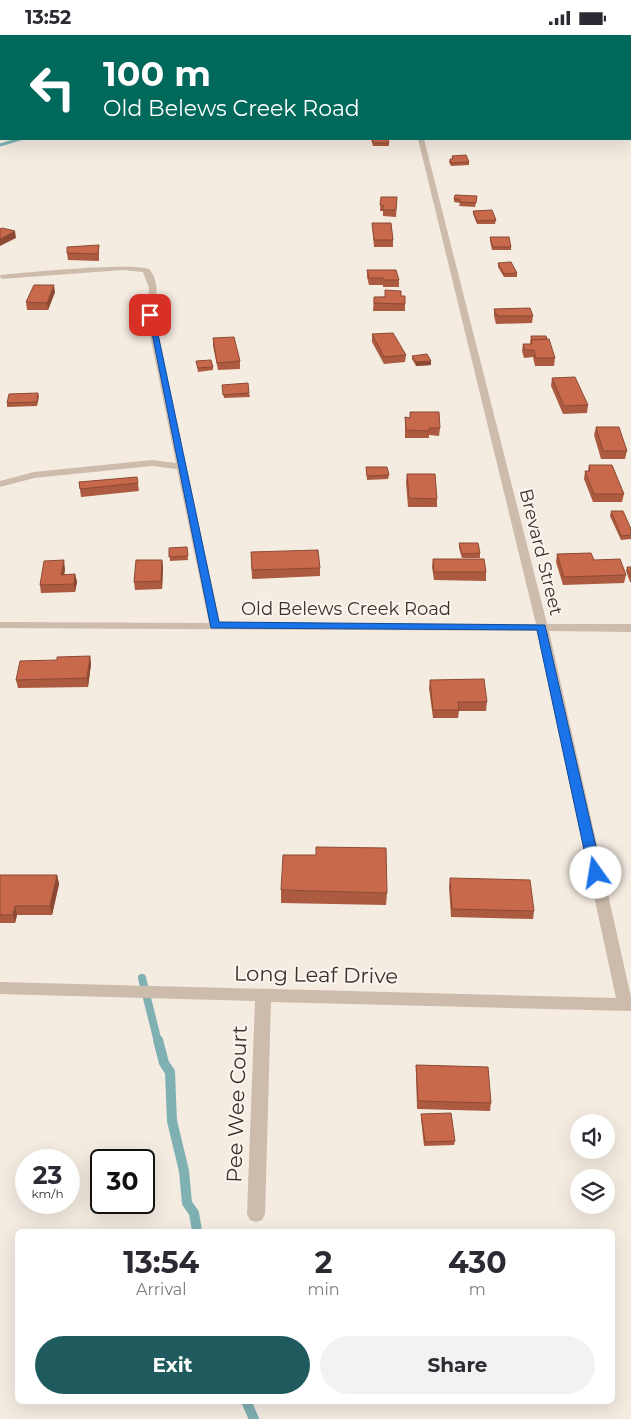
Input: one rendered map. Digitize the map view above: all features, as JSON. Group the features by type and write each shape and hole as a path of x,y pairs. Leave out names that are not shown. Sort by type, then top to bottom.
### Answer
{"street":[{"name":"Brevard Street","path":"422,140 542,627 628,1005"},
{"path":"1,277 123,268 146,270 153,288 150,315 215,626"},
{"path":"0,483 34,475 152,463 182,467"},
{"name":"Old Belews Creek Road","path":"0,625 631,628"},
{"name":"Long Leaf Drive","path":"0,988 628,1005"},
{"name":"Pee Wee Court","path":"256,1214 262,995"}],"building":[{"path":"372,140 388,140 389,143 373,143"},
{"path":"466,155 469,162 451,163 450,159 453,159 452,156"},
{"path":"455,195 477,196 476,203 460,202 460,199 454,199"},
{"path":"381,197 397,197 396,210 383,210 383,205 380,205"},
{"path":"492,210 496,220 477,221 473,211"},
{"path":"372,223 391,223 393,240 374,240"},
{"path":"0,229 15,231 0,239"},
{"path":"490,237 509,237 511,247 493,247"},
{"path":"99,245 98,254 67,253 67,247"},
{"path":"511,262 517,273 504,274 498,263"},
{"path":"367,270 396,270 399,280 369,278"},
{"path":"34,285 54,285 47,303 26,302"},
{"path":"385,290 401,291 401,296 405,296 405,304 374,303 374,297 385,297"},
{"path":"530,308 533,316 497,316 494,309"},
{"path":"393,333 406,355 384,357 372,334"},
{"path":"531,336 546,336 547,339 532,340"},
{"path":"234,337 240,361 217,363 213,338"},
{"path":"549,339 555,358 536,358 534,350 525,350 523,344 532,344 531,340"},
{"path":"427,354 431,361 416,362 412,356"},
{"path":"211,360 213,367 198,368 196,361"},
{"path":"575,377 588,405 564,406 552,378"},
{"path":"248,383 249,393 223,395 222,385"},
{"path":"38,393 37,402 7,403 9,394"},
{"path":"410,412 439,412 440,428 429,428 429,431 406,430 405,417 410,418"},
{"path":"596,427 619,427 627,451 603,451"},
{"path":"589,465 612,465 624,494 594,494 585,471 590,471"},
{"path":"366,467 387,467 389,475 367,476"},
{"path":"407,474 435,474 437,499 409,498"},
{"path":"137,477 138,483 80,489 79,482"},
{"path":"611,511 623,511 631,529 631,535 621,536"},
{"path":"459,543 478,543 480,553 462,554"},
{"path":"187,547 188,556 169,557 169,548"},
{"path":"318,550 320,568 252,570 251,552"},
{"path":"591,553 594,560 620,559 626,575 564,577 557,554"},
{"path":"433,559 484,559 486,572 434,572"},
{"path":"64,560 61,575 75,574 74,584 40,585 44,561"},
{"path":"136,560 162,560 161,581 134,582"},
{"path":"627,567 631,567 631,578"},
{"path":"90,656 87,678 16,680 20,661 57,660 57,657"},
{"path":"484,679 487,702 458,702 459,710 433,710 430,680"},
{"path":"316,847 386,848 387,893 281,890 283,855 316,855"},
{"path":"0,875 57,875 50,906 15,906 13,915 0,915"},
{"path":"450,878 530,880 534,911 452,909"},
{"path":"416,1065 488,1067 491,1103 418,1101"},
{"path":"451,1113 455,1141 425,1142 421,1114"}],"waterway":[{"path":"0,145 17,140"},
{"path":"142,978 158,1042"},
{"path":"158,1040 164,1063 170,1072 172,1121 184,1171 187,1203 194,1213 197,1229"},
{"path":"247,1404 254,1419"}],"route":[{"path":"150,315 215,626 542,627 596,873"}]}
